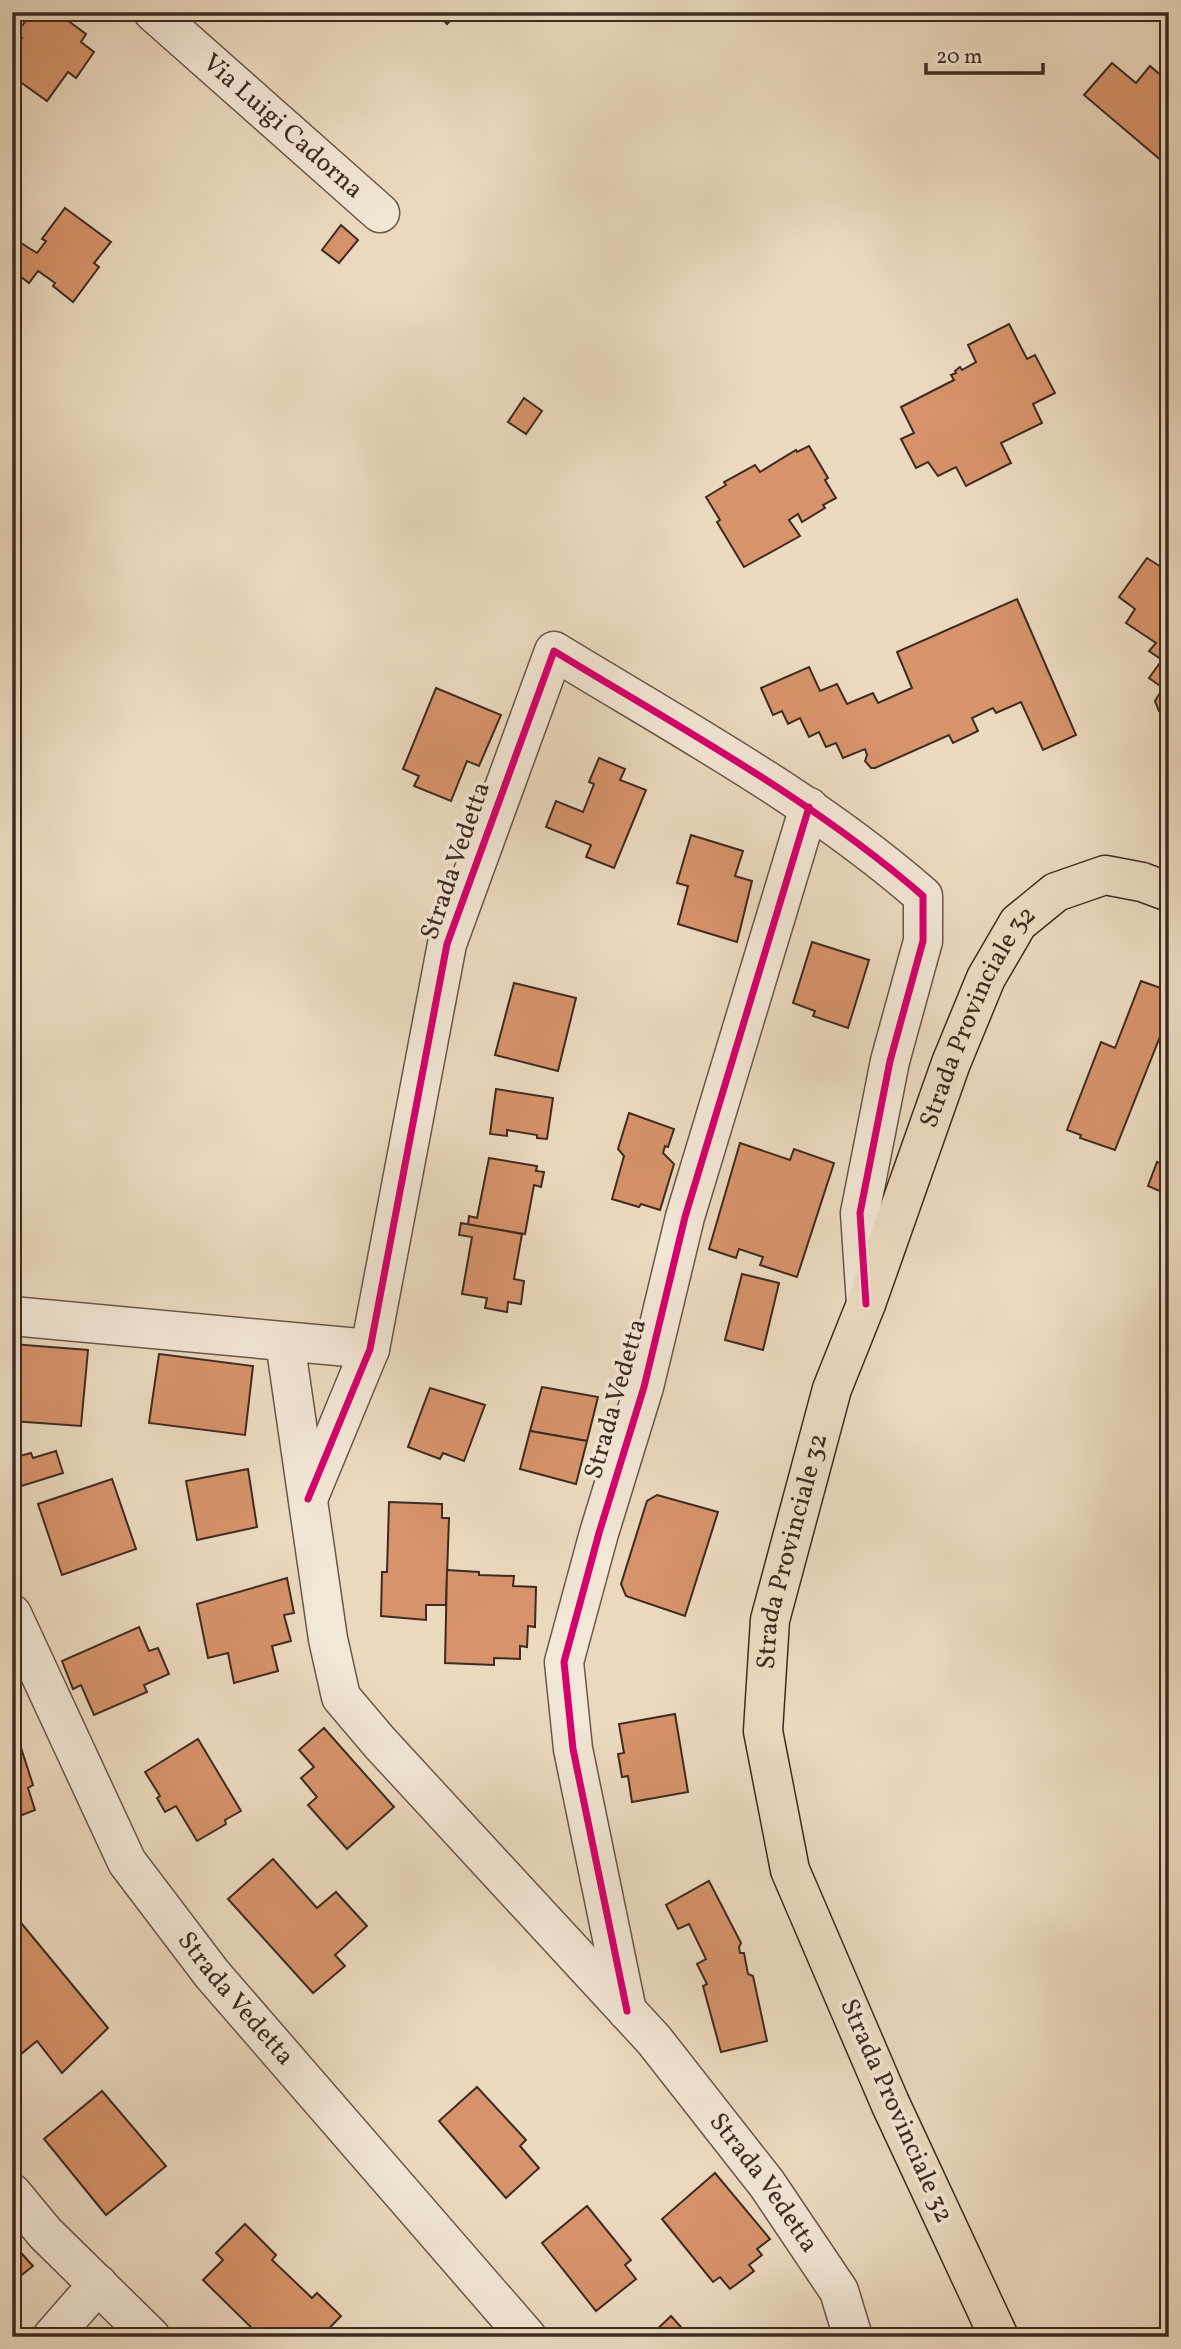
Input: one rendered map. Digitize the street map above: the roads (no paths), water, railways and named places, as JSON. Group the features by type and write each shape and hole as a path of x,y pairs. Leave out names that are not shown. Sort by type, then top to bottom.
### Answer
{"main road":[{"name":"Strada Provinciale 32","path":"999,2337 890,2103 790,1870 762,1731 770,1620 832,1389 866,1304 951,1063 986,978 1018,923 1056,892 1105,875 1142,881 1169,892"}],"street":[{"name":"Via Luigi Cadorna","path":"153,12 380,213"},
{"name":"Strada Vedetta","path":"308,1499 370,1349 447,944 554,651 809,807 895,871 923,896 923,941 890,1061 860,1213 866,1304"},
{"name":"Strada Vedetta","path":"627,2011 573,1749 564,1662 599,1533 644,1387 685,1217 809,807"},
{"path":"12,1316 370,1349"},
{"name":"Strada Vedetta","path":"285,1342 328,1639 341,1696 380,1743 654,2040 766,2184 839,2291 853,2337"},
{"name":"Strada Vedetta","path":"12,1614 127,1862 212,1974 527,2337"},
{"path":"12,2193 45,2234 151,2337"},
{"path":"52,2337 98,2284"}]}
